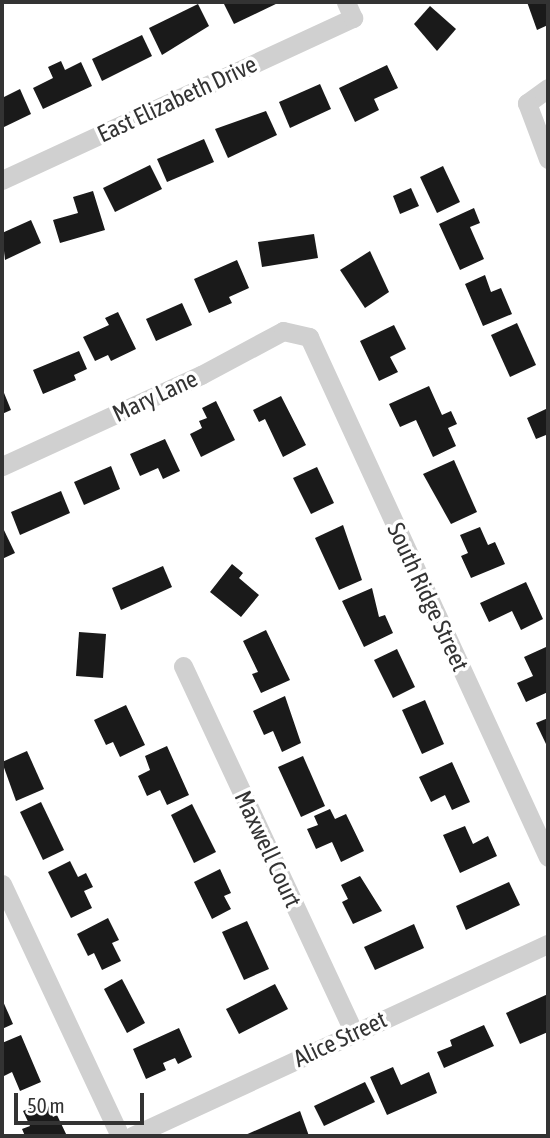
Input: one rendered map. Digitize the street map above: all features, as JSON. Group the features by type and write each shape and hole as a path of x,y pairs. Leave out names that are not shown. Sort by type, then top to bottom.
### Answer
{"street":[{"name":"East Elizabeth Drive","path":"2,180 349,10"},
{"path":"548,88 527,103 532,124 548,159"},
{"name":"Mary Lane","path":"2,466 201,375 283,331 309,337"},
{"name":"South Ridge Street","path":"309,337 548,857"},
{"name":"Maxwell Court","path":"183,666 354,1032"},
{"path":"2,884 120,1136"},
{"name":"Alice Street","path":"132,1136 548,944"}],"building":[{"path":"280,2 234,24 224,4"},
{"path":"527,2 548,2 548,25 537,30"},
{"path":"198,4 209,26 162,55 149,28"},
{"path":"430,6 456,29 437,51 414,24"},
{"path":"142,35 152,56 102,81 92,59"},
{"path":"61,61 65,70 81,62 92,86 43,109 33,88 53,78 48,67"},
{"path":"387,65 398,88 374,99 379,110 355,122 339,88"},
{"path":"320,84 331,109 290,128 279,102"},
{"path":"20,89 31,114 2,128 2,98"},
{"path":"266,111 277,135 228,158 215,129"},
{"path":"204,139 214,162 167,182 157,159"},
{"path":"150,165 162,189 115,212 103,188"},
{"path":"443,166 460,202 437,213 420,177"},
{"path":"411,188 419,206 400,214 393,196"},
{"path":"93,191 105,230 60,243 53,220 78,213 73,197"},
{"path":"474,208 480,223 470,227 484,259 460,270 439,224"},
{"path":"31,220 41,243 5,260 2,233"},
{"path":"314,234 318,258 262,267 258,242"},
{"path":"370,251 389,292 365,308 340,270"},
{"path":"237,260 249,288 229,297 232,303 209,313 194,279"},
{"path":"485,275 491,292 501,288 512,314 483,326 465,284"},
{"path":"182,303 192,325 156,341 146,319"},
{"path":"118,312 136,349 111,361 108,355 95,361 83,337 109,325 105,318"},
{"path":"517,323 536,365 510,377 491,335"},
{"path":"394,325 406,349 390,357 398,372 379,381 360,341"},
{"path":"79,351 87,369 74,375 76,380 43,394 33,370"},
{"path":"429,386 442,415 451,411 457,424 448,428 456,446 433,457 416,420 400,427 389,404"},
{"path":"2,388 11,410 2,414"},
{"path":"281,396 306,445 283,457 265,419 259,422 253,410"},
{"path":"216,401 235,440 201,457 190,434 202,428 199,421 207,418 202,408"},
{"path":"548,408 548,441 546,435 536,439 527,418"},
{"path":"165,439 180,471 163,479 158,468 140,476 130,454"},
{"path":"454,460 477,512 451,524 423,474"},
{"path":"111,466 120,489 84,505 74,482"},
{"path":"317,467 334,503 311,514 293,478"},
{"path":"61,491 70,513 20,535 11,512"},
{"path":"343,525 362,580 339,590 315,538"},
{"path":"2,526 15,553 2,559"},
{"path":"480,527 488,545 495,542 505,564 471,578 461,556 468,553 460,535"},
{"path":"232,564 243,573 239,578 259,595 241,617 210,592"},
{"path":"163,566 172,587 121,610 112,588"},
{"path":"526,582 543,619 521,630 512,611 489,622 480,603"},
{"path":"372,588 379,617 385,615 393,633 364,647 342,601"},
{"path":"266,630 290,680 261,693 252,674 258,672 243,641"},
{"path":"79,632 106,634 103,678 76,676"},
{"path":"546,647 548,692 526,702 517,683 533,676 524,657"},
{"path":"397,649 415,687 393,698 374,660"},
{"path":"285,696 301,743 282,752 273,731 264,735 253,711"},
{"path":"425,700 444,744 422,754 402,710"},
{"path":"126,705 145,745 120,757 113,742 106,745 94,720"},
{"path":"548,718 548,743 546,744 536,723"},
{"path":"167,746 189,795 167,805 160,790 147,796 138,776 150,770 145,756"},
{"path":"27,751 44,789 16,801 2,762"},
{"path":"303,756 325,806 301,817 278,767"},
{"path":"452,762 470,802 452,810 445,795 431,802 419,777"},
{"path":"41,802 64,850 43,860 20,812"},
{"path":"192,804 216,852 194,863 171,815"},
{"path":"330,809 335,819 346,814 364,851 341,862 332,842 316,849 307,829 318,825 314,816"},
{"path":"465,826 473,844 488,836 497,856 460,873 443,835"},
{"path":"70,861 78,877 86,873 93,887 84,891 92,908 71,918 48,872"},
{"path":"220,869 231,893 224,896 231,909 212,919 194,882"},
{"path":"360,876 382,911 353,924 342,902 348,899 341,885"},
{"path":"509,882 520,905 466,930 456,906"},
{"path":"108,918 119,940 112,943 121,961 102,970 94,953 88,956 77,934"},
{"path":"247,921 269,969 244,980 222,932"},
{"path":"414,924 424,948 375,970 364,947"},
{"path":"122,979 145,1023 127,1033 104,989"},
{"path":"275,984 288,1009 239,1034 226,1009"},
{"path":"548,994 548,1032 520,1044 506,1013"},
{"path":"2,999 13,1024 2,1029"},
{"path":"484,1025 494,1046 444,1068 437,1052 452,1046 450,1040"},
{"path":"179,1028 192,1057 178,1064 175,1058 163,1063 166,1070 146,1079 133,1049"},
{"path":"21,1035 41,1082 20,1091 12,1072 4,1076 2,1072 2,1043"},
{"path":"393,1067 401,1085 429,1072 437,1093 387,1115 370,1077"},
{"path":"365,1082 375,1102 324,1126 314,1106"},
{"path":"46,1101 53,1117 57,1115 67,1136 25,1136 22,1129 30,1126 23,1111"},
{"path":"300,1111 309,1136 243,1136"}]}
